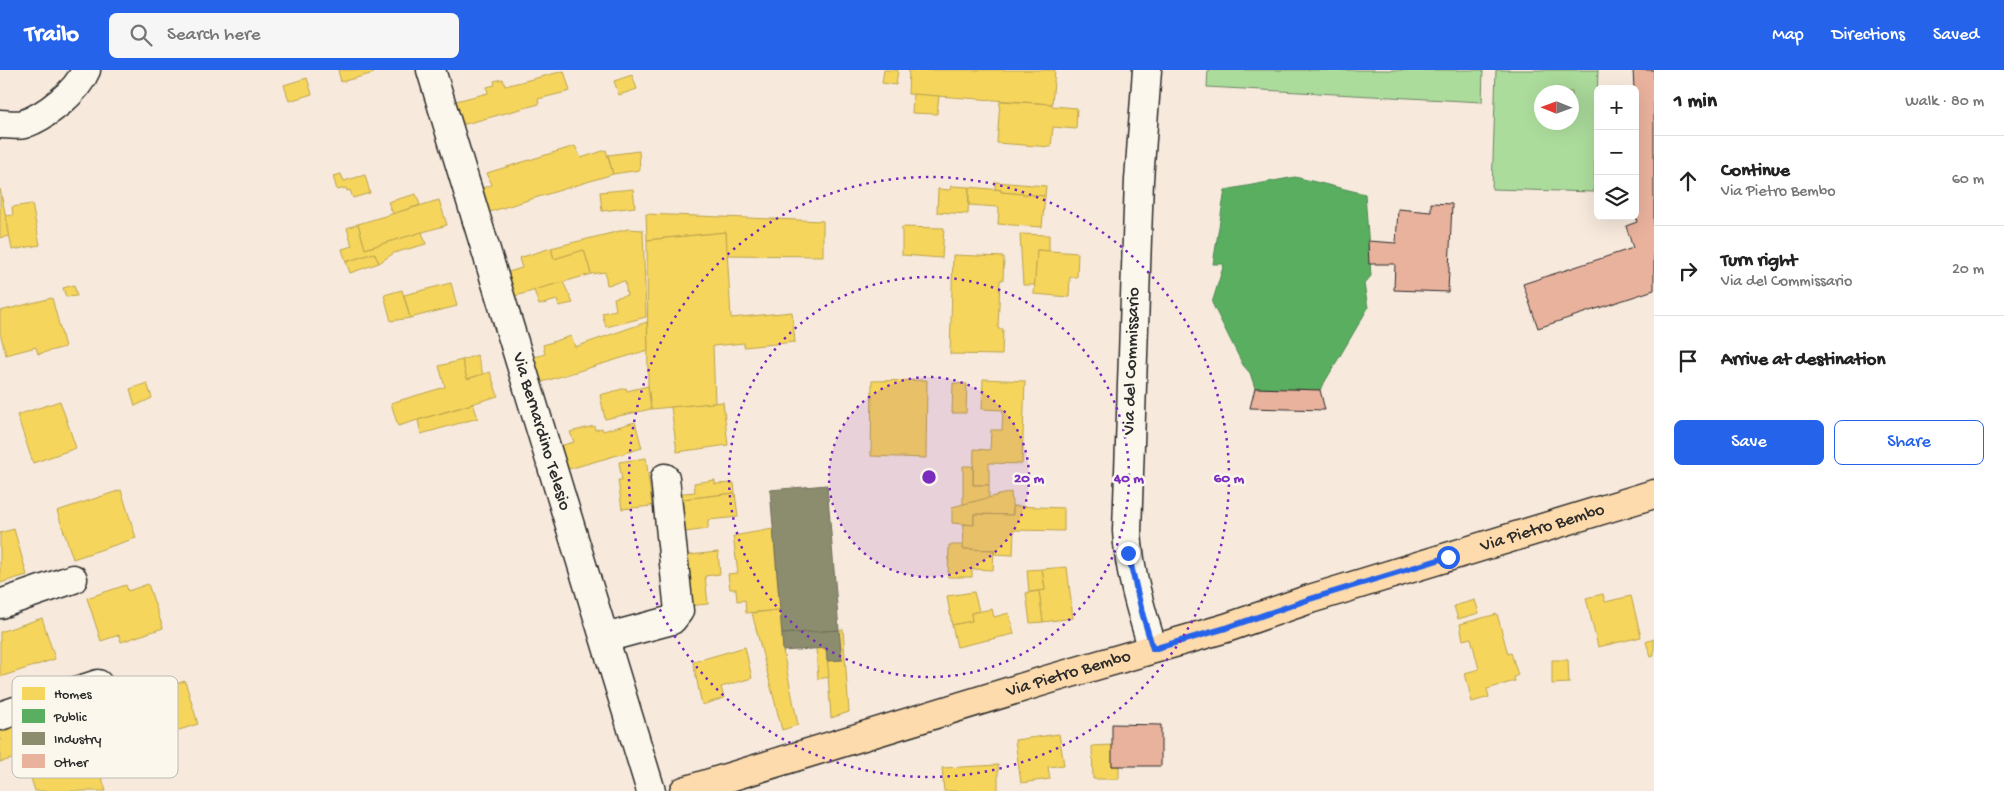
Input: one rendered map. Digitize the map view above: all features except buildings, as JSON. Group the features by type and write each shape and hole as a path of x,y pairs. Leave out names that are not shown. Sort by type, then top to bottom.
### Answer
{"main road":[{"name":"Via Pietro Bembo","path":"684,791 746,782 1022,687 1226,628 1310,599 1654,494"}],"street":[{"path":"0,124 22,125 58,105 84,76 86,70"},
{"name":"Via Bernardino Telesio","path":"431,70 652,791"},
{"name":"Via del Commissario","path":"1147,70 1139,180 1127,531 1128,553 1132,574 1153,649"},
{"path":"605,638 672,620 679,611 665,478"},
{"path":"0,604 73,579"},
{"path":"0,716 12,712"}],"green space":[{"path":"1208,70 1483,70 1482,102 1207,87"},
{"path":"1496,70 1598,70 1598,85 1594,85 1594,192 1492,189"}],"route":[{"path":"1128,553 1153,649 1226,628 1310,599 1448,557"}]}
